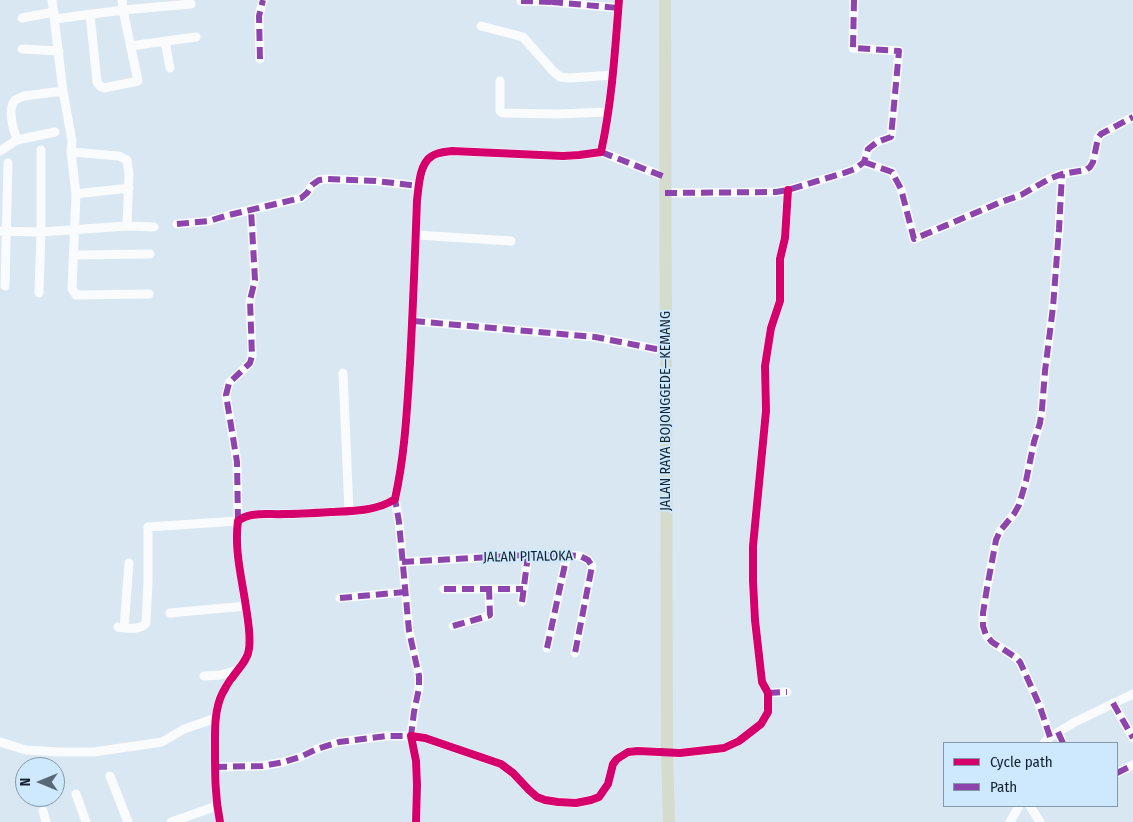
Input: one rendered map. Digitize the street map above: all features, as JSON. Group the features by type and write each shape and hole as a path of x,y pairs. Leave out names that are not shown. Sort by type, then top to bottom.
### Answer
{"highway":[{"name":"JALAN RAYA BOJONGGEDE—KEMANG","path":"665,0 667,752 669,822"}],"street":[{"path":"52,0 72,142 76,194 72,289 76,295 149,294"},
{"path":"90,14 97,82 104,88 138,81 122,0"},
{"path":"260,59 259,16 263,0"},
{"path":"665,193 788,190 855,169 864,162 868,149 877,142 891,137 899,51 853,48 854,0"},
{"path":"521,1 619,4 613,75 601,152"},
{"path":"22,18 90,14 191,4"},
{"path":"481,26 523,37 560,77 613,75"},
{"path":"130,46 196,36"},
{"path":"165,41 170,68"},
{"path":"22,49 59,51"},
{"path":"500,81 500,111 503,113 608,112"},
{"path":"17,140 13,127 12,102 24,96 64,91"},
{"path":"864,162 892,172 901,189 914,240 1021,195 1062,174 1086,170 1093,162 1098,138 1101,134 1133,117"},
{"path":"0,151 17,140 55,132"},
{"path":"39,293 41,150"},
{"path":"72,152 125,158 127,160 129,174 127,226"},
{"path":"416,822 418,785 416,761 410,736 419,688 419,676 409,631 399,522 395,499 401,468 407,413 421,175 432,155 441,152 564,156 601,152 665,177"},
{"path":"5,286 3,231 8,163"},
{"path":"1062,174 1052,316 1040,422 1018,505 996,540 983,613 983,626 986,635 992,642 1020,662 1039,704 1047,740 1075,722 1133,694"},
{"path":"177,224 209,221 301,198 319,180 376,181 419,186"},
{"path":"76,194 129,188"},
{"path":"215,766 262,766 284,762 300,757 317,748 340,742 386,736 410,736 425,738 501,764 513,773 529,790 545,800 583,802 599,797 608,784 613,764 628,752 698,752 724,748 739,741 761,724 768,712 768,693 762,682 755,620 754,546 766,411 765,366 771,328 780,301 780,259 785,238 788,190"},
{"path":"220,822 215,790 216,718 222,696 231,678 249,654 250,647 249,624 238,558 237,462 226,395 229,383 250,363 252,356 250,300 255,280 251,210"},
{"path":"3,231 41,232 127,226 154,227"},
{"path":"417,235 512,241"},
{"path":"74,255 150,254"},
{"path":"413,321 595,337 666,350"},
{"path":"343,373 349,511"},
{"path":"129,563 121,627 138,628 146,624 148,527 238,521 244,516 252,515 349,511 380,507 395,499"},
{"path":"522,602 528,555"},
{"name":"JALAN PITALOKA","path":"402,562 528,555 580,556 588,560 592,566 575,653"},
{"path":"547,648 566,555"},
{"path":"444,589 524,589"},
{"path":"453,626 490,615 490,589"},
{"path":"340,598 405,592"},
{"path":"170,613 246,606"},
{"path":"204,676 226,674 238,670"},
{"path":"768,693 787,692"},
{"path":"1113,703 1133,738"},
{"path":"0,742 26,750 94,752 162,742 184,729 216,718"},
{"path":"1058,732 1063,742"},
{"path":"1118,772 1133,765"},
{"path":"110,776 128,822"},
{"path":"76,794 86,822"},
{"path":"171,822 217,806"},
{"path":"1010,822 1018,807"},
{"path":"1031,807 1040,822"},
{"path":"43,811 46,822"}],"marked path":[{"path":"260,59 259,16 263,0"},
{"path":"553,0 553,2 618,8"},
{"path":"665,193 776,192 788,190 855,169 864,162 868,149 877,142 891,137 899,51 853,48 854,0"},
{"path":"521,1 553,2"},
{"path":"864,162 892,172 901,189 914,239 1021,195 1049,179 1062,174 1086,170 1093,162 1098,138 1101,134 1133,117"},
{"path":"601,152 665,177"},
{"path":"1050,737 1039,704 1020,662 992,642 986,635 983,626 983,613 996,540 1000,531 1019,505 1040,423 1053,307 1062,174"},
{"path":"177,224 209,221 301,198 319,180 376,181 419,186"},
{"path":"238,521 237,462 226,395 229,383 250,363 252,356 250,300 255,280 251,210"},
{"path":"413,321 595,337 666,350"},
{"path":"215,767 262,766 284,762 339,742 386,736 411,736 419,688 419,676 409,631 399,522 395,499"},
{"path":"402,562 528,555 580,556 588,560 592,566 575,653"},
{"path":"522,602 528,555"},
{"path":"547,648 567,555"},
{"path":"444,589 523,589"},
{"path":"453,626 490,615 489,589"},
{"path":"340,598 405,592"},
{"path":"768,693 787,692"},
{"path":"1113,703 1133,738"},
{"path":"1058,732 1063,742"},
{"path":"1118,772 1133,765"}],"cycle path":[{"path":"220,822 215,777 216,714 222,694 229,681 245,661 250,644 238,554 238,521 248,516 260,514 364,510 380,506 395,499 407,414 417,200 420,176 424,164 434,155 452,151 563,156 601,152 610,95 619,0"},
{"path":"416,822 416,761 411,736 425,738 501,764 537,797 545,800 576,803 599,797 608,784 613,764 628,752 680,753 724,748 739,741 761,724 768,712 768,693 762,682 755,620 753,546 766,411 765,366 771,328 780,301 780,259 785,238 788,190"}]}
